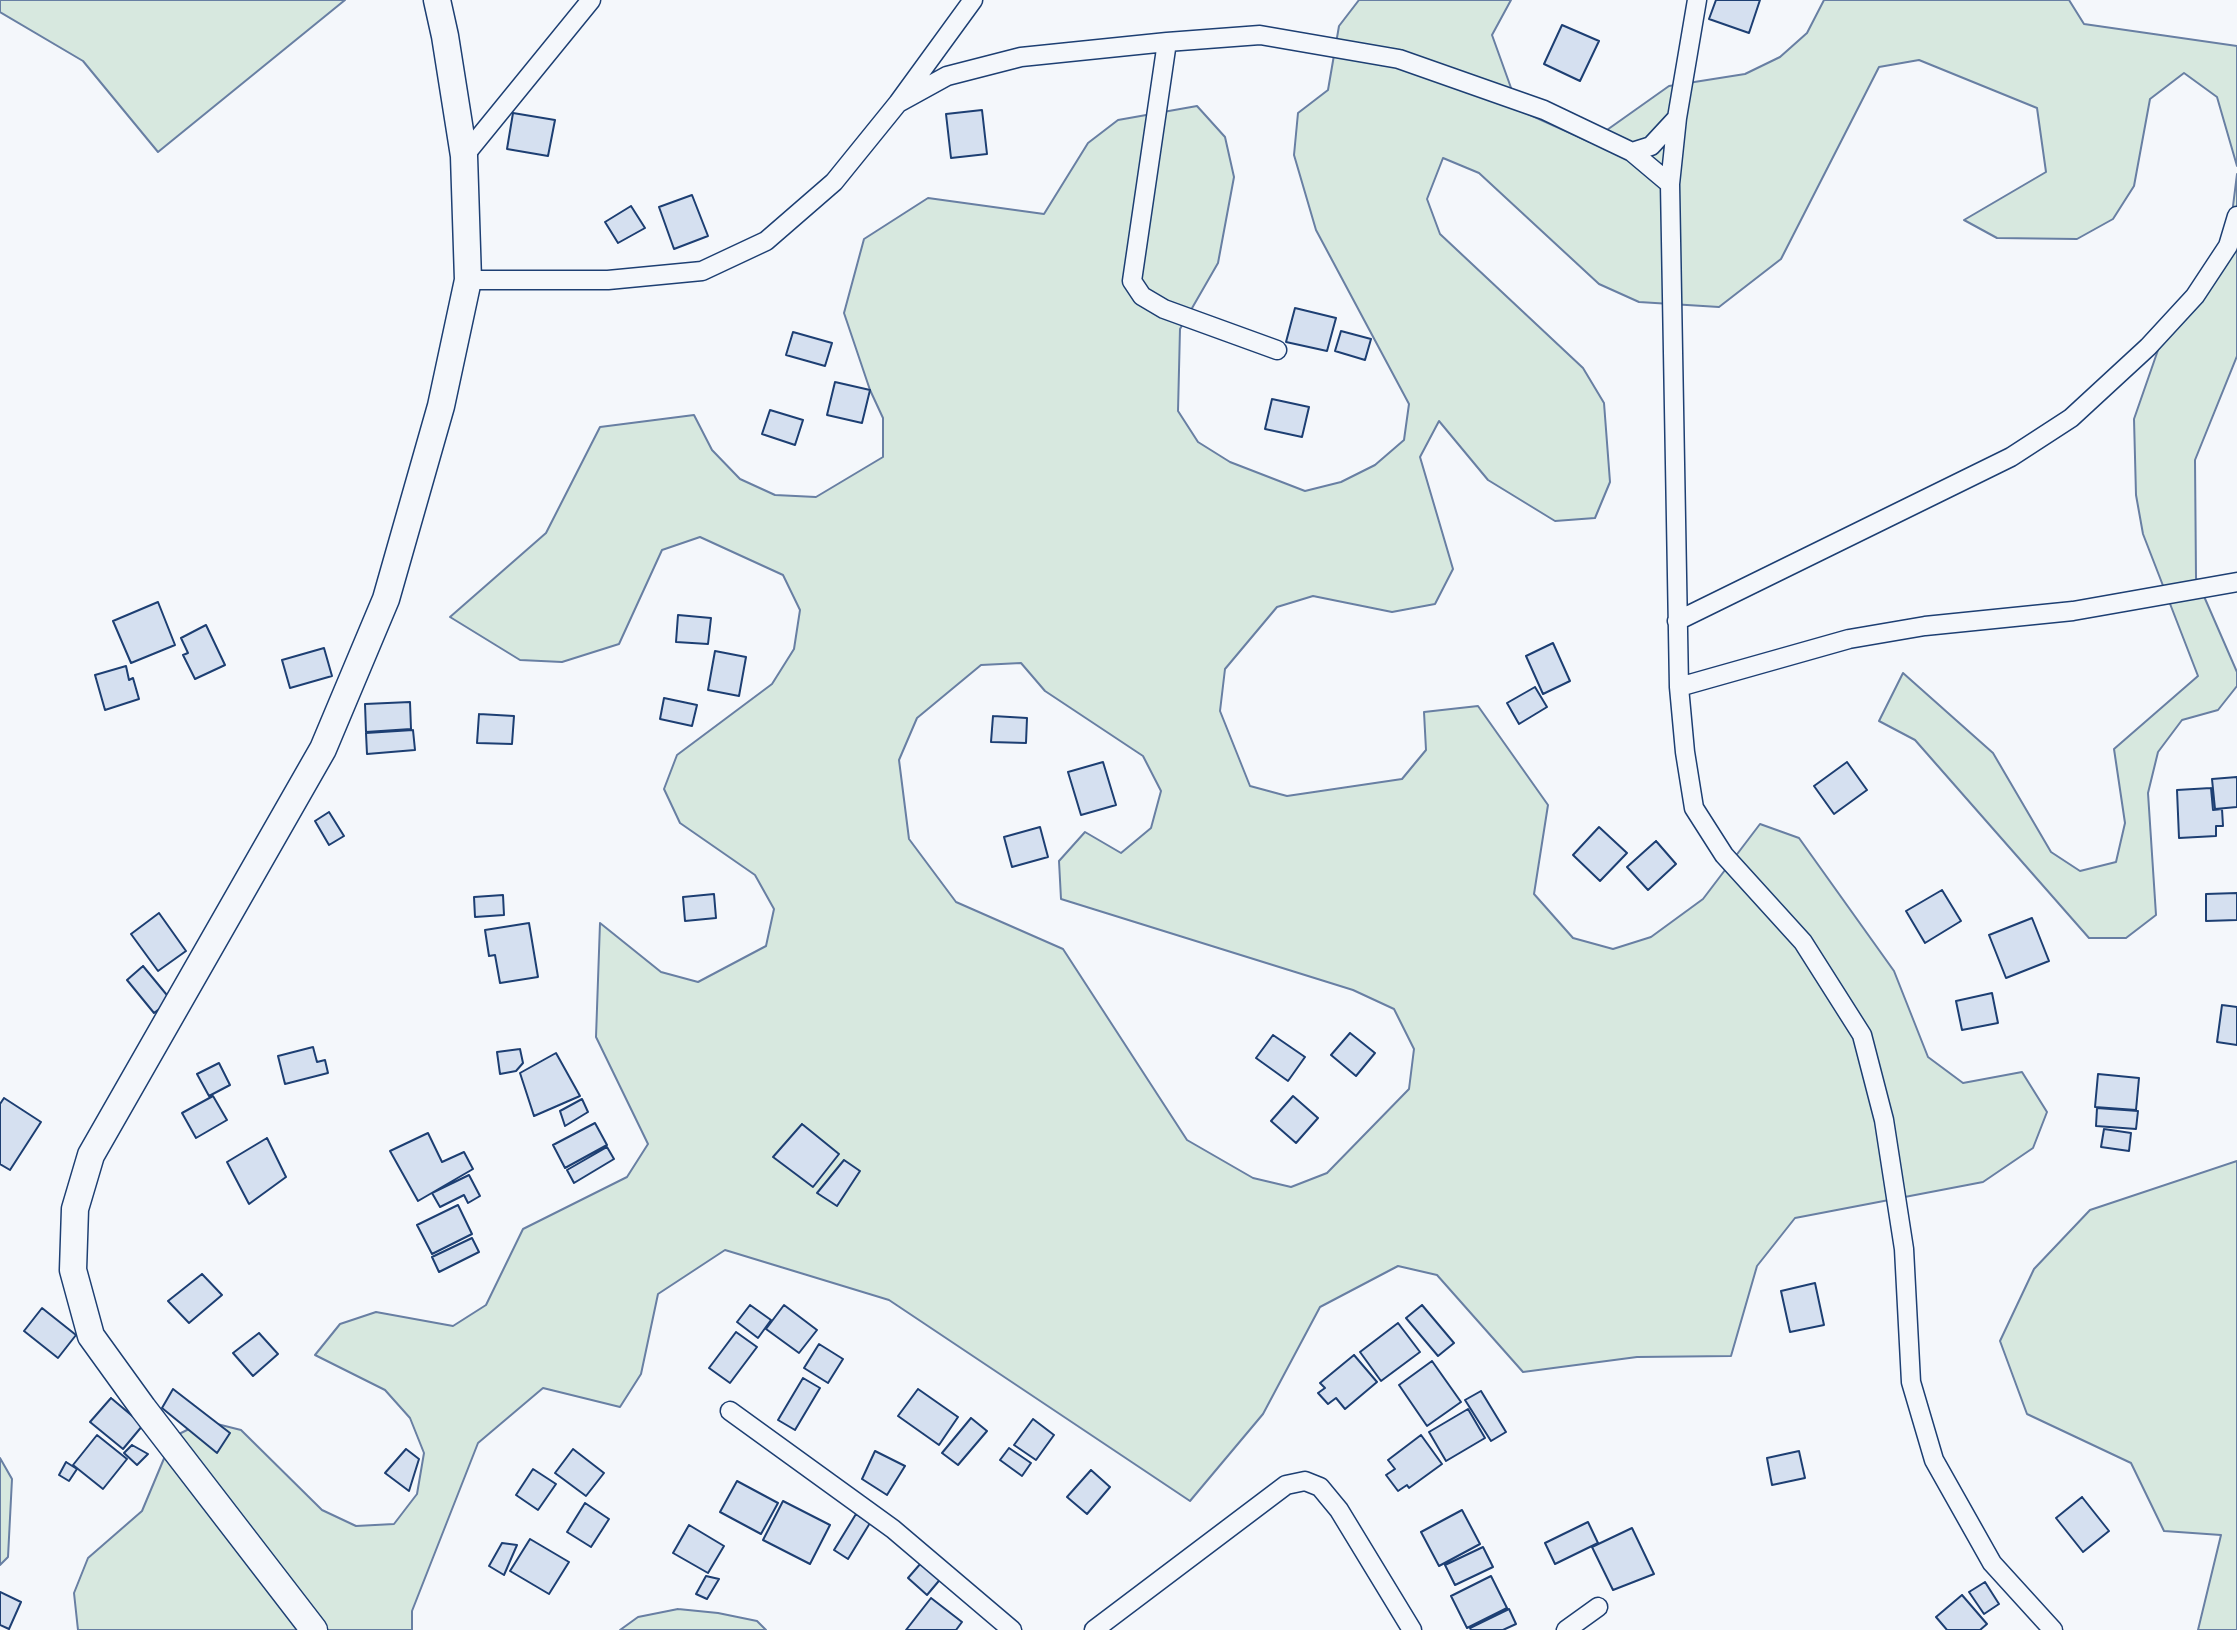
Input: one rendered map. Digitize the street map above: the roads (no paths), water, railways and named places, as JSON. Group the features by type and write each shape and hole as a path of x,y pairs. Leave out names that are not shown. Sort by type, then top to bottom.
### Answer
{"street":[{"path":"314,1630 91,1336 73,1270 75,1209 91,1155 329,735 386,599 441,406 468,280 464,156 437,0"},
{"path":"464,156 591,0"},
{"path":"468,280 608,280 702,271 766,241 834,182 898,103 973,0"},
{"path":"1697,0 1677,118 1670,184 1679,687 1694,808 1724,855 1803,942 1862,1035 1884,1120 1904,1249 1911,1382 1934,1460 1992,1563 2053,1630"},
{"path":"898,103 947,76 1021,57 1260,35 1399,59 1544,110 1632,152 1670,184"},
{"path":"1167,42 1132,281 1142,296 1164,309 1277,350"},
{"path":"1632,152 1651,146 1677,118"},
{"path":"1677,621 2011,457 2071,418 2148,347 2195,296 2228,246 2237,216"},
{"path":"1679,687 1849,639 1925,626 2073,611 2237,582"},
{"path":"730,1411 893,1529 1012,1630"},
{"path":"1094,1630 1286,1485 1305,1481 1320,1487 1339,1510 1412,1630"},
{"path":"1566,1630 1598,1607"}]}
